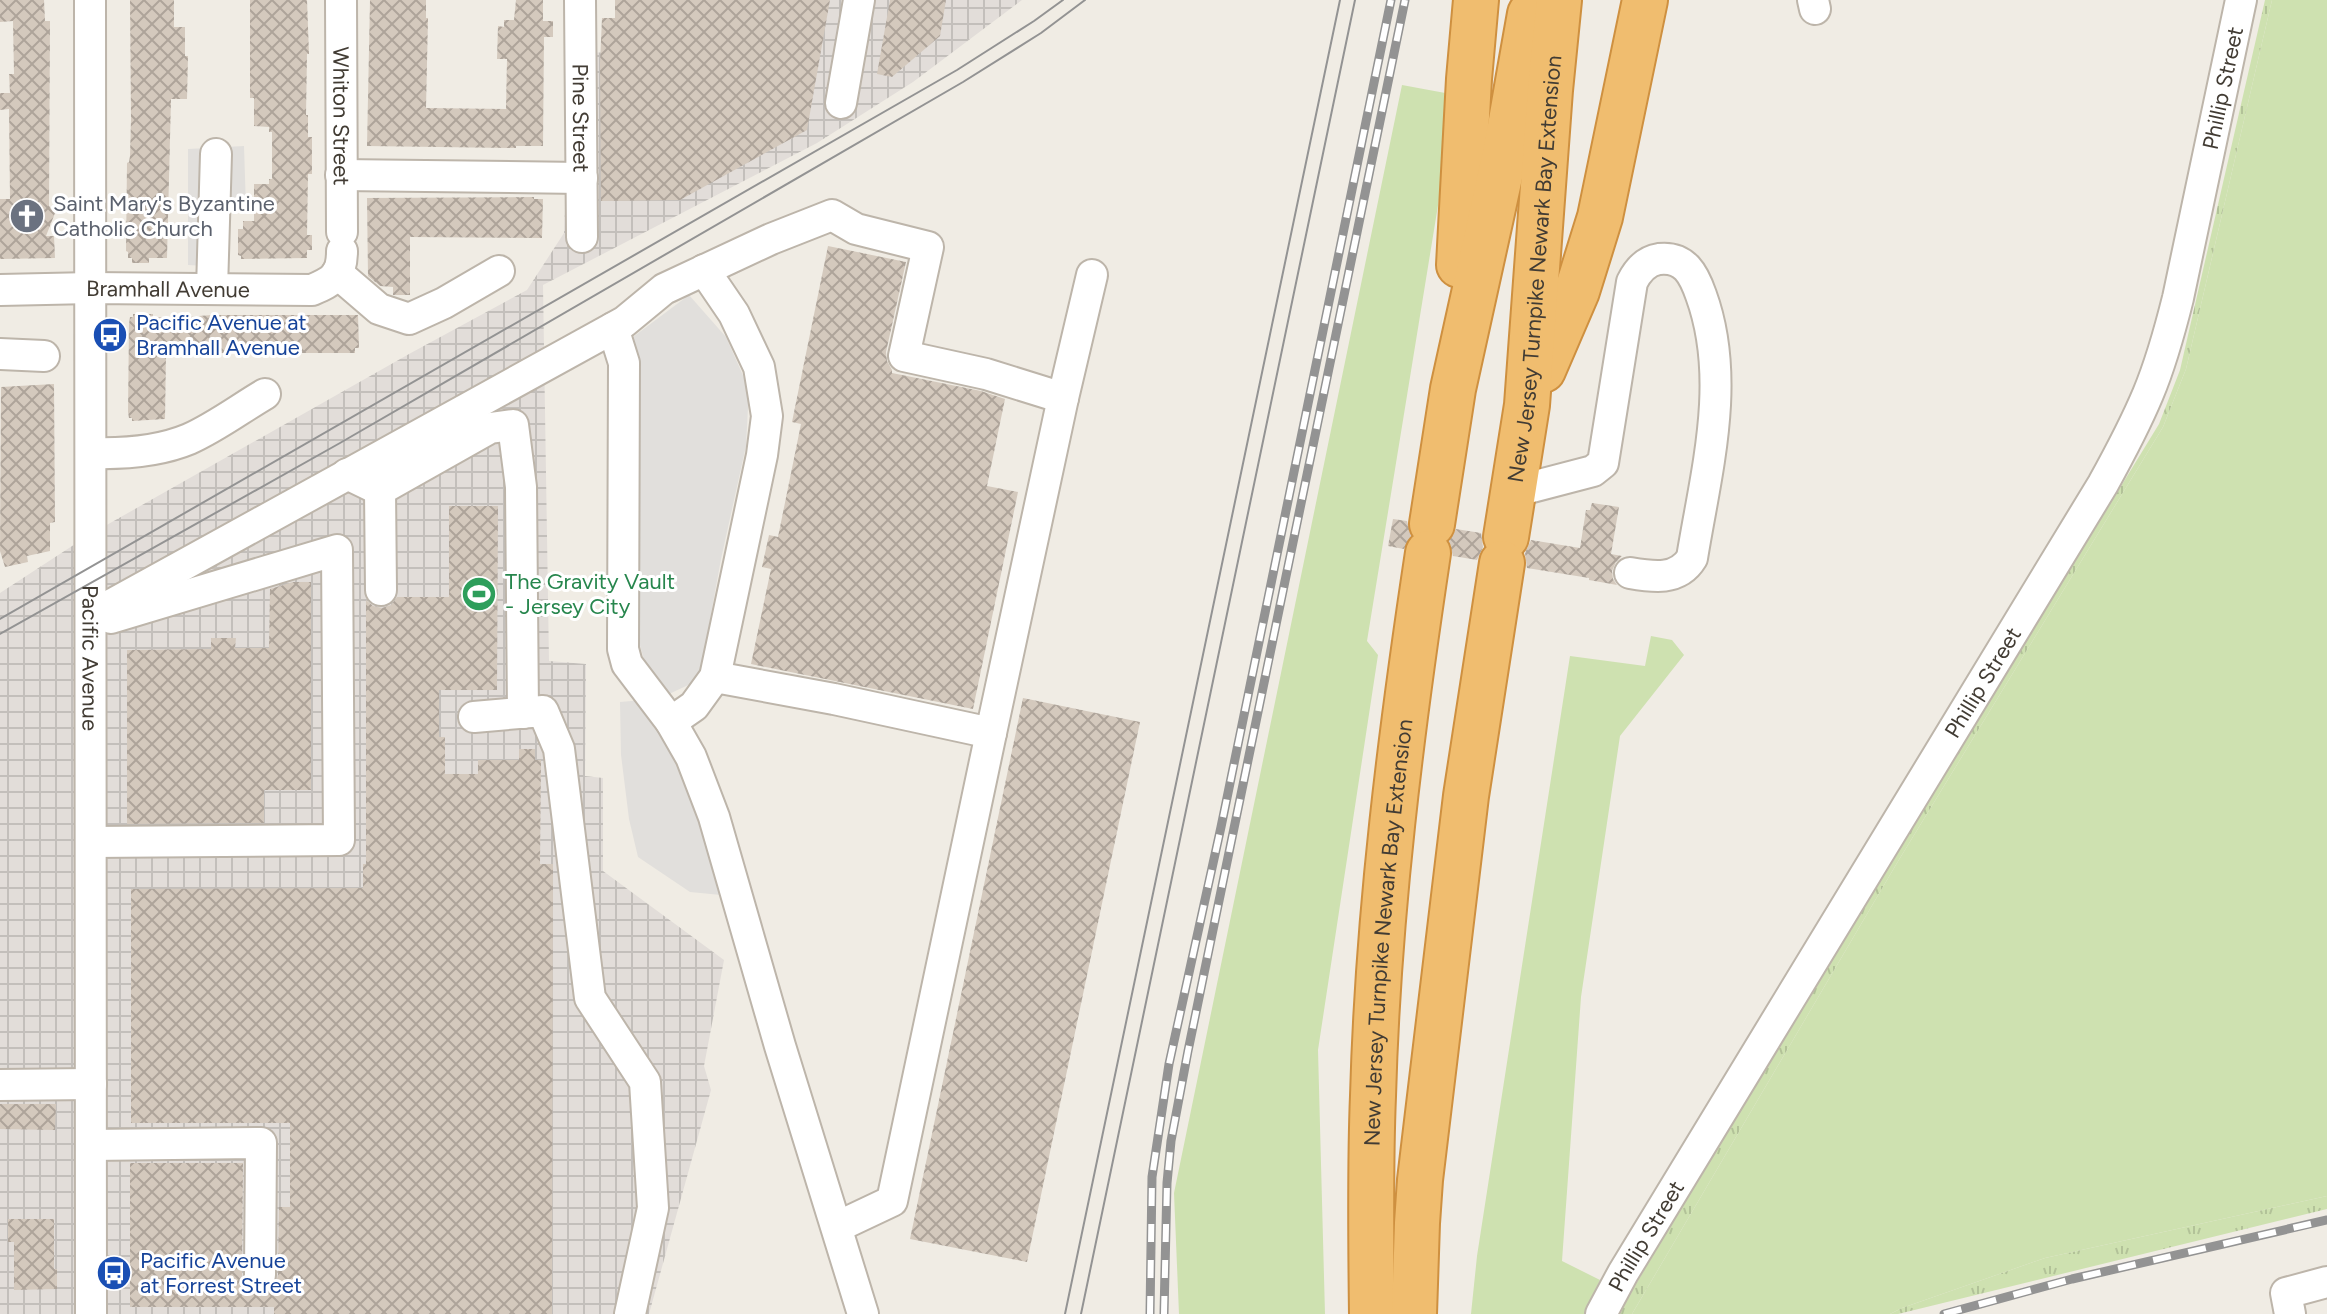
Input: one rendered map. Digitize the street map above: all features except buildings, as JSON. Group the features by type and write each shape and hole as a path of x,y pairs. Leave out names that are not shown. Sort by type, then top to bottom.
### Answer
{"highway":[{"path":"1453,389 1464,156 1476,0"},
{"name":"New Jersey Turnpike Newark Bay Extension","path":"1372,1314 1371,1194 1378,982 1395,790 1453,389 1506,149 1532,0"},
{"name":"New Jersey Turnpike Newark Bay Extension","path":"1414,1314 1420,1180 1466,796 1527,405 1559,0"},
{"path":"1527,405 1577,291 1600,217 1645,0"}],"street":[{"name":"Pacific Avenue","path":"90,0 91,1314"},
{"name":"Whiton Street","path":"338,260 341,0"},
{"name":"Pine Street","path":"580,0 582,237"},
{"path":"841,103 859,0"},
{"name":"Phillip Street","path":"1601,1314 2103,484 2126,441 2149,393 2166,344 2241,0"},
{"path":"212,289 216,154"},
{"path":"341,175 582,178"},
{"path":"91,620 347,474 624,322 664,289 771,239 832,215 856,229 928,247 904,356 986,374 1063,398"},
{"path":"1513,492 1593,471 1603,463 1632,282 1640,269 1654,261 1670,259 1686,266 1695,278 1710,325 1716,386 1692,558 1687,566 1670,575 1630,573"},
{"name":"Bramhall Avenue","path":"0,290 312,290 338,260"},
{"path":"338,260 379,309 409,319 499,271"},
{"path":"671,722 694,706 715,677 761,463 767,416 759,367 734,314 704,270"},
{"path":"837,1227 892,1201 1092,275"},
{"path":"613,328 624,363 623,649 627,664 671,722 691,757 714,817 780,1046 863,1314"},
{"path":"0,354 44,356"},
{"path":"91,453 149,451 190,438 265,394"},
{"path":"380,490 490,428 513,425 521,487 523,713"},
{"path":"347,474 380,490"},
{"path":"380,490 381,590"},
{"path":"91,620 337,550 339,840 91,842"},
{"path":"715,677 991,733"},
{"path":"474,717 543,711 559,749 590,998 645,1082 653,1208 630,1314"},
{"path":"0,1085 91,1084"},
{"path":"91,1145 261,1143 260,1275"},
{"path":"2290,1314 2286,1293 2327,1282"}],"shaded area":[{"path":"690,0 1022,0 913,82 817,143 543,285 549,661 586,664 585,776 603,778 603,871 724,960 704,1066 711,1090 649,1314 0,1314 0,593 89,535 527,290 564,233 572,52 686,54"},
{"path":"244,146 246,208 228,209 225,267 188,265 188,149"},
{"path":"689,295 726,337 749,389 746,446 699,680 669,694 648,673 633,622 633,337"},
{"path":"643,700 683,760 721,895 690,892 638,857 629,819 621,755 620,702"}],"green space":[{"path":"2265,0 2272,0 2186,369 2163,427 1897,863 1632,1314 1618,1314 2159,424 2180,370"},
{"path":"2272,0 2327,0 2327,1196 2045,1258 1890,1314 1632,1314 1897,863 2163,427 2186,369"},
{"path":"1402,85 1456,95 1367,641 1378,655 1318,1050 1325,1314 1179,1314 1174,1193"},
{"path":"1651,636 1672,640 1684,655 1620,736 1581,997 1562,1261 1600,1280 1585,1314 1471,1314 1477,1256 1570,656 1645,666"},
{"path":"2327,1196 2327,1209 1890,1314 2045,1258"}],"tram line":[{"path":"0,619 957,70 1063,0"},
{"path":"0,634 340,443 963,82 1041,33 1085,0"},
{"path":"1065,1314 1340,0"},
{"path":"1081,1314 1355,0"}],"railway":[{"path":"1150,1314 1152,1177 1169,1064 1221,827 1391,0"},
{"path":"1164,1314 1171,1141 1405,0"},
{"path":"1944,1314 2072,1279 2327,1220"}],"place":[{"name":"Saint Mary's Byzantine Catholic Church","path":"27,216"},
{"name":"Pacific Avenue at Bramhall Avenue","path":"110,335"},
{"name":"The Gravity Vault - Jersey City","path":"479,594"},
{"name":"Pacific Avenue at Forrest Street","path":"114,1273"}]}
